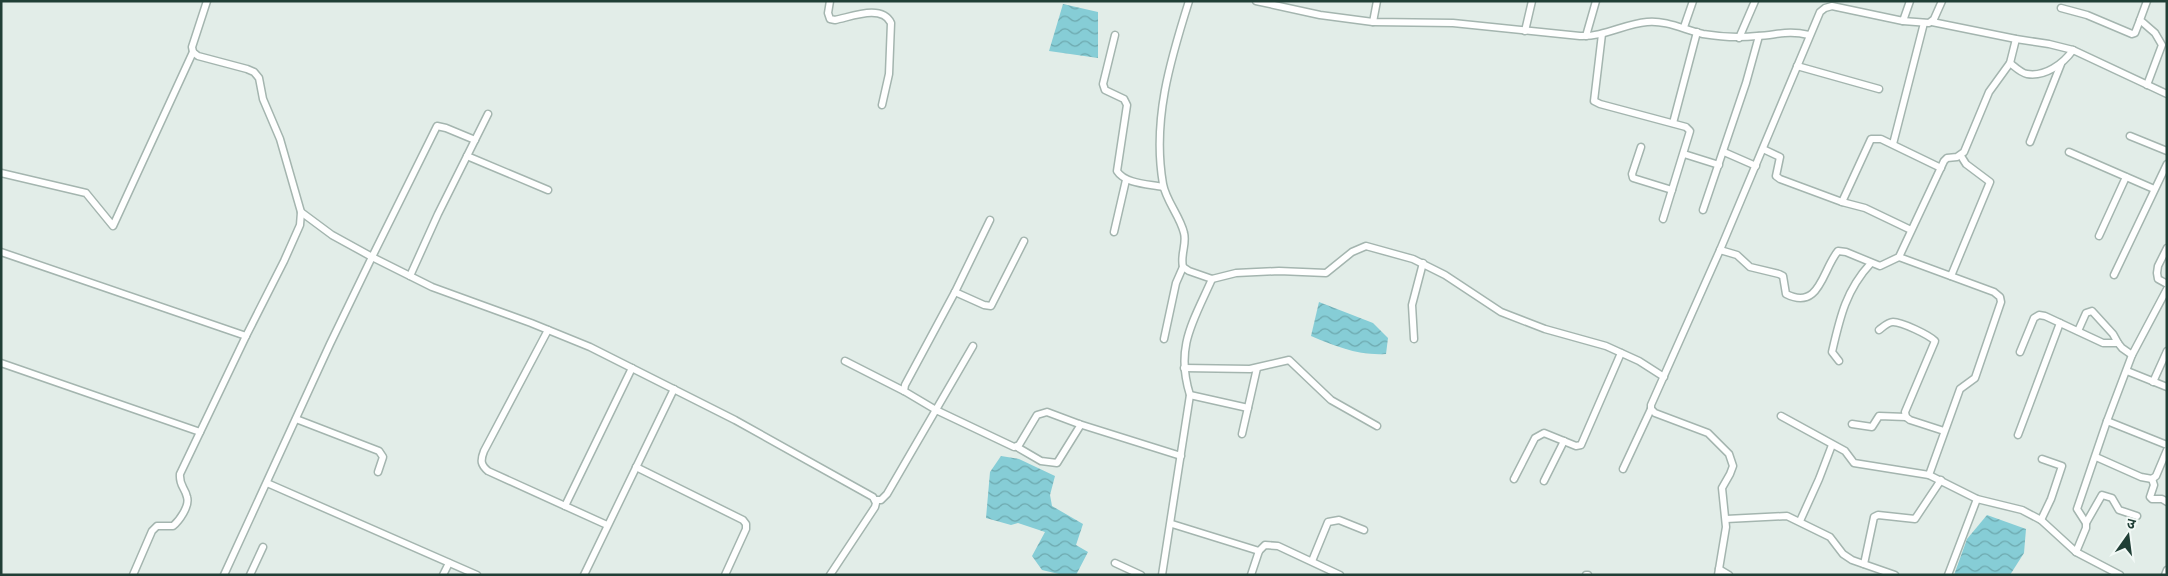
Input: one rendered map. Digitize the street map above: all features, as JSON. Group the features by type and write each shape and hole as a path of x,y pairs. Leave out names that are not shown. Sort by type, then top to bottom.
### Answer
{"street":[{"path":"1,173 86,192 113,226 193,52 192,47 207,1"},
{"path":"830,1 828,13 830,19 835,20 883,13 891,23 888,74 882,105"},
{"path":"1189,1 1168,73 1160,112 1159,149 1164,187 1185,235 1181,259 1183,267 1188,271 1212,279 1236,273 1279,270 1326,273 1352,252 1366,246 1413,259 1446,275 1501,312 1544,329 1598,343 1621,353 1664,377"},
{"path":"1256,1 1320,15 1373,22 1444,22 1586,36 1602,34 1645,22 1684,27 1697,32 1739,38 1787,31 1810,35"},
{"path":"1373,22 1377,1"},
{"path":"1525,31 1532,1"},
{"path":"1586,36 1596,1"},
{"path":"1684,27 1693,1"},
{"path":"1739,38 1755,1"},
{"path":"1902,21 1910,1"},
{"path":"1932,22 1942,1"},
{"path":"2061,8 2093,17 2132,34 2135,33 2147,1"},
{"path":"1623,469 1720,250 1820,12 1825,8 1832,6 1902,21 1932,22 2049,44 2072,50 2167,94"},
{"path":"2140,20 2155,33 2162,45 2147,85"},
{"path":"1893,144 1924,23"},
{"path":"1673,123 1697,32"},
{"path":"1602,34 1594,100 1600,104 1686,127 1690,131 1663,219"},
{"path":"1115,35 1103,84 1105,90 1124,99 1127,105 1117,171 1126,180 1164,187"},
{"path":"1703,210 1724,152 1759,36"},
{"path":"1961,156 1989,92 2010,63 2016,39"},
{"path":"2030,142 2062,64 2072,50"},
{"path":"133,575 152,531 157,526 173,526 178,522 187,505 188,498 180,483 180,474 299,231 301,212 280,139 264,99 259,78 254,72 198,56 193,52"},
{"path":"2010,63 2028,74 2041,73 2062,64"},
{"path":"1798,66 1879,89"},
{"path":"410,276 488,114"},
{"path":"224,575 372,256 437,126 475,140"},
{"path":"2130,136 2167,151"},
{"path":"1842,202 1870,139 1881,139 1941,168"},
{"path":"1641,146 1632,174 1633,178 1672,190"},
{"path":"1763,149 1780,157 1776,171 1776,176 1780,179 1842,202 1865,208 1911,230"},
{"path":"1724,152 1756,166"},
{"path":"2069,152 2154,189"},
{"path":"1684,154 1719,165"},
{"path":"467,156 548,190"},
{"path":"1720,250 1737,256 1750,268 1783,276 1786,294 1809,298 1815,292 1838,251 1846,252 1880,266 1900,257 1911,230 1947,158 1961,156"},
{"path":"1952,276 1990,182 1966,164 1961,156"},
{"path":"2114,275 2167,164"},
{"path":"2099,236 2126,177"},
{"path":"1114,232 1126,180"},
{"path":"301,212 332,236 410,276 468,302 584,344 674,389 735,420 876,500 881,500 887,494 973,346"},
{"path":"904,392 905,385 955,292 990,220"},
{"path":"955,292 984,306 992,306 1024,241"},
{"path":"2167,248 2157,273 2158,279 2167,284"},
{"path":"1,252 246,336"},
{"path":"1900,257 1998,294 2001,302 1975,378 1960,389 1930,475"},
{"path":"1839,361 1832,352 1838,326 1855,282 1871,263"},
{"path":"1414,339 1412,305 1422,264"},
{"path":"1164,339 1176,283 1183,267"},
{"path":"1162,575 1172,524 1190,395 1184,377 1186,338 1212,279"},
{"path":"2086,523 2077,509 2096,457 2106,421 2127,372 2132,355 2167,289"},
{"path":"2078,331 2086,313 2092,311 2114,334 2122,348 2132,355"},
{"path":"2020,352 2034,318 2038,315 2045,316 2103,343 2118,343"},
{"path":"1879,330 1888,324 1896,322 1929,336 1934,341 1907,406 1906,417"},
{"path":"2018,435 2060,323"},
{"path":"548,330 481,459 482,466 488,471 607,525"},
{"path":"2153,382 2167,351"},
{"path":"1514,479 1538,434 1544,434 1576,446 1581,445 1621,353"},
{"path":"1184,368 1257,368 1285,360 1293,362 1331,400 1377,426"},
{"path":"844,361 936,410 1016,447 1041,461 1057,464 1080,426 1079,424"},
{"path":"1,364 200,432"},
{"path":"565,506 632,368"},
{"path":"1242,434 1257,368"},
{"path":"2127,372 2167,387"},
{"path":"584,575 674,389"},
{"path":"1190,395 1248,408"},
{"path":"1651,409 1655,413 1708,433 1725,449 1733,466 1722,488 1726,519 1719,572 1730,575"},
{"path":"1016,447 1033,420 1042,412 1053,413 1079,424 1181,456"},
{"path":"1781,416 1845,451 1854,463 1883,466 1930,475 1976,499 2022,510 2041,520 2076,552 2111,573 2120,575"},
{"path":"1852,424 1869,428 1872,427 1879,416 1906,417 1944,431"},
{"path":"296,419 379,451 383,457 378,472"},
{"path":"2106,421 2167,445"},
{"path":"1544,481 1564,441"},
{"path":"1800,521 1817,485 1832,445"},
{"path":"2152,479 2156,476 2167,450"},
{"path":"2096,457 2152,479"},
{"path":"2041,520 2062,466 2042,459"},
{"path":"636,466 743,520 746,524 746,529 725,575"},
{"path":"2152,479 2154,485 2150,497 2167,502"},
{"path":"1864,564 1874,517 1878,515 1915,519 1941,480"},
{"path":"268,483 477,575"},
{"path":"2076,552 2086,523 2102,495 2112,498 2119,510 2137,516"},
{"path":"1948,575 1976,499"},
{"path":"830,575 875,507 876,500"},
{"path":"1726,519 1781,515 1800,521 1830,537 1847,558 1896,575"},
{"path":"1312,561 1328,522 1339,520 1364,530"},
{"path":"1172,524 1259,551"},
{"path":"1251,575 1259,551 1265,545 1278,546 1340,575"},
{"path":"250,575 262,547"},
{"path":"443,575 450,563"},
{"path":"1115,564 1141,575"},
{"path":"2165,575 2167,570"}],"water":[{"path":"1063,4 1098,12 1098,58 1049,51"},
{"path":"1319,302 1373,323 1388,338 1386,354 1357,352 1338,347 1311,336"},
{"path":"1001,456 1019,459 1055,476 1050,495 1052,506 1083,524 1076,545 1088,552 1076,575 1063,575 1042,570 1032,556 1045,532 1018,523 1011,525 986,518 990,472"},
{"path":"1987,515 2026,529 2024,553 2010,575 1954,575 1967,539"}]}
